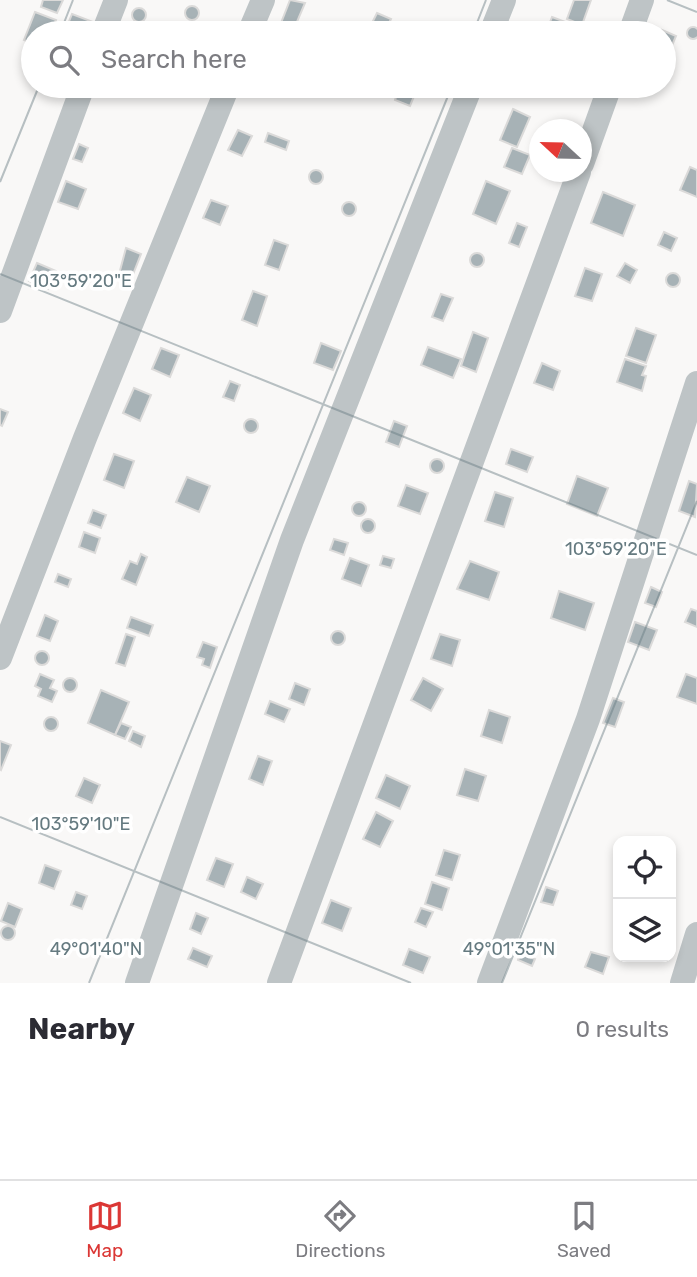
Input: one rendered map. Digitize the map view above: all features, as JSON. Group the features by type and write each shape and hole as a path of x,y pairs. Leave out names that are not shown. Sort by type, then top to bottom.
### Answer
{"street":[{"path":"108,21 116,0"},
{"path":"254,21 263,0"},
{"path":"496,21 504,0"},
{"path":"634,21 642,0"},
{"path":"0,311 79,98"},
{"path":"0,658 85,438 223,98"},
{"path":"137,983 292,540 466,98"},
{"path":"592,136 606,98"},
{"path":"279,983 575,182"},
{"path":"489,983 588,719 697,383"},
{"path":"682,983 697,934"}],"building":[{"path":"43,0 63,0 57,13 41,7"},
{"path":"290,0 305,3 297,21 282,21"},
{"path":"574,0 591,0 583,21 567,19"},
{"path":"192,6 197,8 197,18 192,20 187,18 185,13 187,8"},
{"path":"134,10 144,10 144,20 134,20"},
{"path":"35,12 56,20 56,21 31,21"},
{"path":"377,13 391,19 390,21 373,21"},
{"path":"72,14 90,21 69,21"},
{"path":"689,29 697,29 697,37 689,37"},
{"path":"396,98 413,98 410,106"},
{"path":"513,109 530,117 517,147 500,140"},
{"path":"238,130 252,136 242,156 228,150"},
{"path":"268,133 289,141 286,150 265,142"},
{"path":"79,144 88,148 82,162 73,159"},
{"path":"512,148 529,155 522,174 504,167"},
{"path":"690,167 697,170 697,197 680,190"},
{"path":"316,170 321,172 321,182 316,184 311,182 309,177 311,172"},
{"path":"66,181 86,189 78,209 58,202"},
{"path":"486,181 510,191 496,224 473,214"},
{"path":"603,192 635,205 623,236 591,223"},
{"path":"211,200 228,206 220,225 203,218"},
{"path":"349,202 354,204 354,214 349,216 344,214 342,209 344,204"},
{"path":"517,223 527,227 519,247 509,243"},
{"path":"664,232 677,238 671,251 658,245"},
{"path":"274,240 288,245 279,270 265,265"},
{"path":"126,248 141,254 130,282 118,278"},
{"path":"477,253 482,255 482,265 477,267 472,265 470,260 472,255"},
{"path":"37,263 56,271 48,289 29,281"},
{"path":"625,263 637,270 630,283 617,276"},
{"path":"585,268 602,274 592,301 575,296"},
{"path":"670,273 676,273 680,280 676,287 670,287 666,283 666,277"},
{"path":"253,291 267,296 257,326 242,320"},
{"path":"441,294 453,298 443,321 432,317"},
{"path":"636,328 656,335 646,363 626,356"},
{"path":"473,332 488,338 476,372 461,366"},
{"path":"321,343 341,351 333,370 314,363"},
{"path":"428,347 461,359 453,378 421,365"},
{"path":"161,348 179,355 170,377 152,369"},
{"path":"625,359 646,366 642,375 646,376 642,391 617,382"},
{"path":"542,363 560,371 553,390 534,383"},
{"path":"230,381 240,385 234,401 223,397"},
{"path":"134,388 151,395 140,421 123,413"},
{"path":"0,409 8,412 2,426 0,425"},
{"path":"251,419 256,421 256,431 251,433 246,431 244,426 246,421"},
{"path":"394,421 407,426 399,447 386,442"},
{"path":"511,449 533,457 527,472 506,464"},
{"path":"114,454 134,461 124,488 104,480"},
{"path":"437,459 442,461 442,471 437,473 432,471 430,466 432,461"},
{"path":"577,476 608,488 597,516 567,504"},
{"path":"187,477 210,486 199,512 176,502"},
{"path":"689,481 697,484 695,517 679,511"},
{"path":"406,485 428,493 420,514 398,506"},
{"path":"495,492 513,498 504,527 485,521"},
{"path":"359,502 364,504 364,514 359,516 354,514 352,509 354,504"},
{"path":"93,510 106,515 101,528 88,523"},
{"path":"368,519 373,521 373,531 368,533 363,531 361,526 363,521"},
{"path":"84,532 100,538 95,553 79,547"},
{"path":"334,539 348,543 344,555 330,550"},
{"path":"141,554 147,557 136,585 122,579 130,561 137,564"},
{"path":"383,556 394,559 391,568 380,565"},
{"path":"350,558 369,565 361,586 342,579"},
{"path":"470,561 499,572 489,600 457,589"},
{"path":"58,574 71,579 68,587 55,582"},
{"path":"651,587 662,592 656,607 645,603"},
{"path":"559,591 594,603 585,630 551,618"},
{"path":"691,609 697,611 697,627 685,622"},
{"path":"45,615 58,621 50,641 37,636"},
{"path":"131,617 153,625 149,636 127,628"},
{"path":"635,622 657,630 649,650 628,642"},
{"path":"338,631 343,633 343,643 338,645 333,643 331,638 333,633"},
{"path":"126,634 135,637 125,666 116,663"},
{"path":"440,634 460,640 452,666 431,659"},
{"path":"203,642 217,647 210,668 202,665 204,659 197,657"},
{"path":"42,651 47,653 47,663 42,665 37,663 35,658 37,653"},
{"path":"40,674 54,680 50,688 57,691 52,702 38,696 41,689 35,686"},
{"path":"686,674 697,678 697,704 677,697"},
{"path":"70,678 75,680 75,690 70,692 65,690 63,685 65,680"},
{"path":"423,678 443,689 431,711 411,700"},
{"path":"295,683 310,689 304,705 289,699"},
{"path":"101,690 129,702 115,735 88,723"},
{"path":"613,698 624,702 615,727 603,723"},
{"path":"270,701 290,709 284,722 265,714"},
{"path":"489,710 510,717 502,743 481,736"},
{"path":"51,717 56,719 56,729 51,731 46,729 44,724 46,719"},
{"path":"121,723 131,727 125,739 115,735"},
{"path":"133,731 145,736 141,747 129,741"},
{"path":"0,741 11,745 1,770 0,769"},
{"path":"258,756 272,761 263,785 249,779"},
{"path":"465,769 486,776 478,801 457,795"},
{"path":"386,775 410,786 400,809 376,798"},
{"path":"84,778 100,785 92,803 76,796"},
{"path":"376,812 393,821 380,847 363,839"},
{"path":"444,850 460,855 452,880 436,875"},
{"path":"216,858 233,864 224,887 207,880"},
{"path":"45,865 61,871 54,889 39,883"},
{"path":"247,877 263,884 256,899 241,892"},
{"path":"432,882 449,888 442,910 425,904"},
{"path":"546,887 558,891 553,905 541,902"},
{"path":"76,892 87,896 82,909 71,905"},
{"path":"331,900 351,908 342,931 322,923"},
{"path":"8,903 22,909 15,927 1,921"},
{"path":"421,908 433,912 426,927 415,922"},
{"path":"196,913 208,918 201,934 190,929"},
{"path":"8,926 13,928 13,938 8,940 3,938 1,933 3,928"},
{"path":"193,948 212,956 207,967 188,959"},
{"path":"409,949 430,957 423,973 403,965"},
{"path":"591,952 609,957 603,974 585,967"},
{"path":"520,953 535,959 532,966 518,960"}]}
